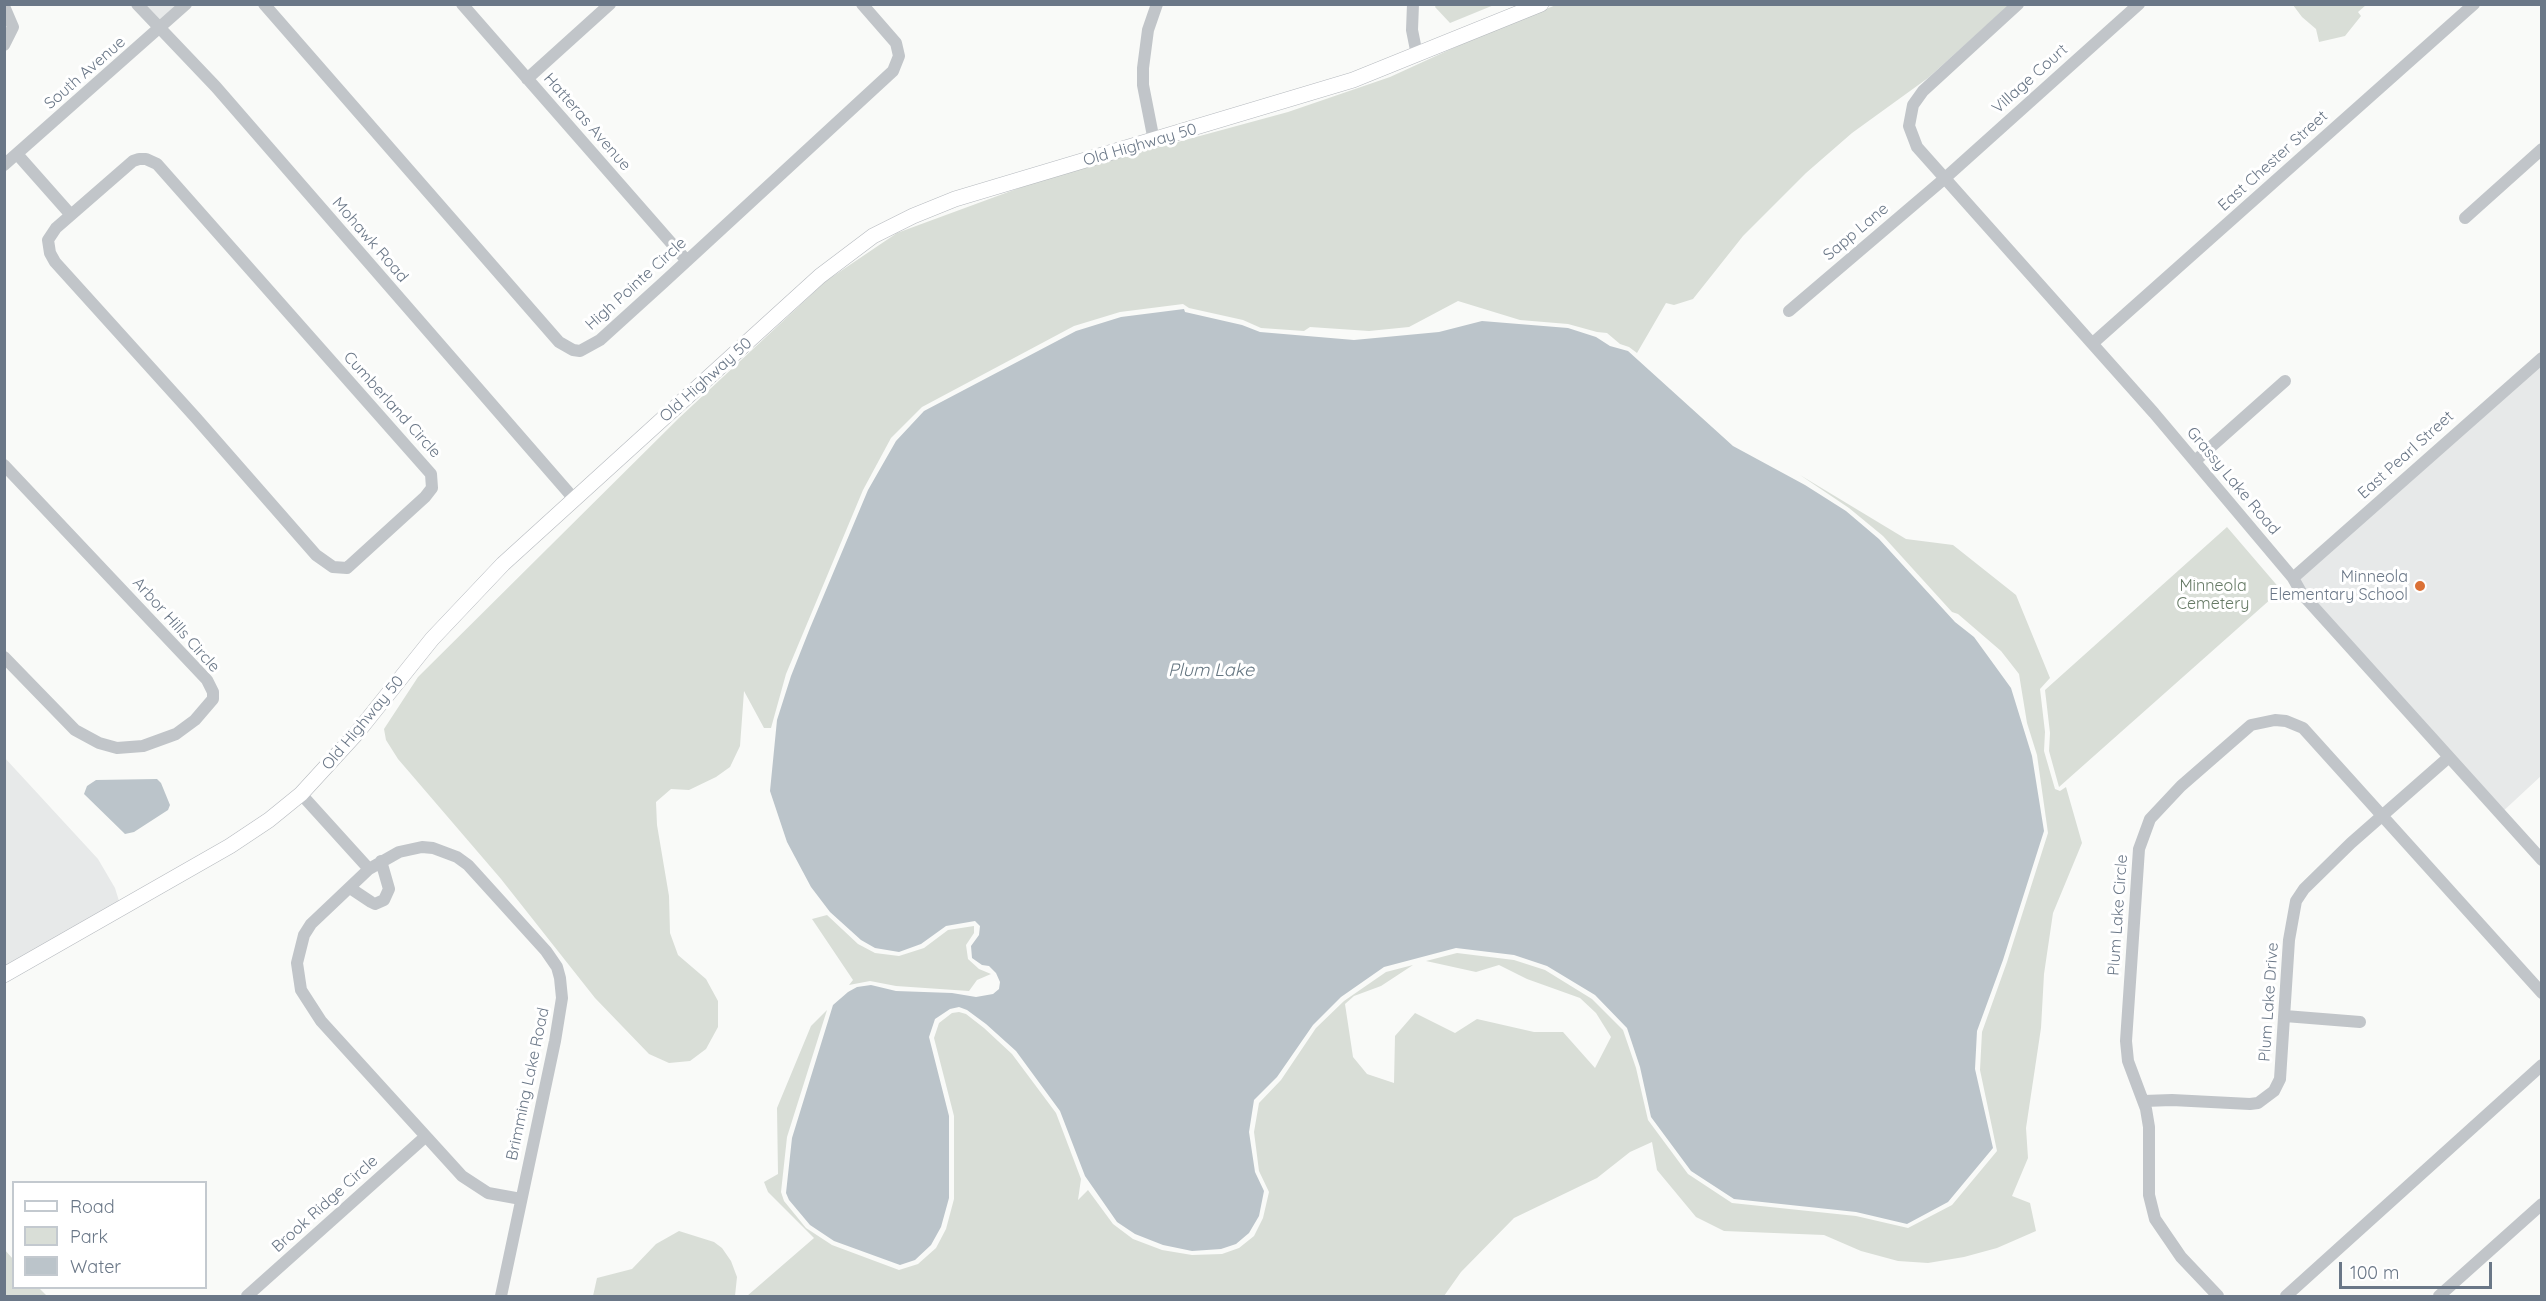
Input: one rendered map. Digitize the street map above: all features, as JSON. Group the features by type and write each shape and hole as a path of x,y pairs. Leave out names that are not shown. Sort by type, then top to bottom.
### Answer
{"main road":[{"name":"Old Highway 50","path":"4,975 230,846 269,820 301,794 350,741 396,682 461,606 502,564 820,276 873,236 955,199 1303,96 1417,54 1541,4"}],"street":[{"name":"Mohawk Road","path":"137,4 216,87 575,500"},
{"name":"South Avenue","path":"4,165 186,4"},
{"name":"High Pointe Circle","path":"264,4 559,342 573,350 585,350 600,340 893,70 899,56 896,43 862,4"},
{"name":"Hatteras Avenue","path":"462,4 687,261"},
{"path":"527,79 610,4"},
{"path":"1154,141 1143,85 1143,68 1148,30 1157,4"},
{"path":"1413,4 1412,30 1417,54"},
{"name":"Grassy Lake Road","path":"2018,4 1923,91 1913,105 1909,126 1913,140 1944,179 2043,290 2093,342 2195,461 2293,578 2302,594 2541,860"},
{"name":"Village Court","path":"1944,179 2139,4"},
{"name":"East Chester Street","path":"2093,342 2474,4"},
{"path":"4,6 13,27 4,45"},
{"path":"2465,218 2541,149"},
{"path":"17,154 71,214"},
{"name":"Cumberland Circle","path":"146,159 157,164 246,267 425,465 433,482 432,489 352,565 341,569 325,563 55,262 50,253 48,240 56,228 71,214 133,161 146,159"},
{"name":"Sapp Lane","path":"1789,311 1944,179"},
{"name":"East Pearl Street","path":"2293,578 2541,358"},
{"path":"2195,461 2285,381"},
{"name":"Arbor Hills Circle","path":"4,465 207,680 213,693 213,699 195,720 176,734 143,746 117,748 99,743 75,730 4,657"},
{"name":"Plum Lake Circle","path":"2218,1296 2181,1257 2155,1219 2149,1195 2149,1128 2144,1101 2128,1062 2126,1041 2139,849 2143,835 2158,808 2245,729 2264,721 2275,720 2286,721 2303,728 2541,993"},
{"path":"2382,815 2449,757"},
{"path":"301,794 369,869"},
{"name":"Plum Lake Drive","path":"2144,1101 2250,1104 2268,1097 2280,1079 2289,940 2296,902 2304,888 2382,815"},
{"name":"Brimming Lake Road","path":"501,1296 521,1199 562,998 556,967 546,951 468,865 440,849 422,847 399,852 369,869 311,924 304,935 297,963 301,990 321,1021 462,1176 477,1188 488,1193 521,1199"},
{"path":"350,888 375,904 384,900 389,889 381,861"},
{"path":"2285,1016 2360,1022"},
{"path":"2286,1296 2307,1280 2541,1065"},
{"name":"Brook Ridge Circle","path":"247,1296 425,1137"},
{"path":"2439,1296 2541,1204"}],"shaded area":[{"path":"145,5 177,5 159,20"},
{"name":"Minneola Elementary School","path":"2541,357 2541,776 2500,814 2293,578"},
{"path":"4,757 98,859 115,888 119,901 4,968"}],"green space":[{"path":"1436,4 1494,5 1450,23 1435,7"},
{"path":"1556,5 2009,5 1928,78 1852,133 1806,173 1743,236 1693,299 1674,305 1666,303 1637,353 1620,344 1607,333 1568,324 1520,320 1458,301 1409,327 1369,331 1310,327 1304,331 1261,328 1243,320 1189,308 1183,304 1120,312 1074,326 922,407 891,438 863,490 786,674 771,728 764,728 744,691 740,746 730,767 716,777 689,790 671,789 656,802 657,825 669,896 670,933 678,955 706,979 718,1001 718,1027 706,1049 690,1061 669,1063 649,1054 595,998 501,879 398,759 386,740 384,729 418,677 679,418 826,281 897,233 1049,177 1288,112 1390,77 1486,33"},
{"path":"2293,5 2366,5 2358,12 2361,16 2345,36 2319,42 2316,29 2302,17"},
{"path":"1800,475 1906,539 1953,545 2016,595 2050,678 2040,689 2045,732 2044,751 2055,789 2060,791 2066,787 2082,843 2053,913 2044,974 2041,1028 2026,1128 2028,1158 2012,1196 2030,1203 2036,1231 1997,1248 1928,1263 1898,1261 1861,1251 1824,1235 1724,1231 1696,1217 1657,1170 1652,1142 1630,1152 1597,1178 1514,1218 1461,1272 1444,1296 747,1296 814,1238 768,1192 764,1182 778,1174 777,1108 811,1026 827,1010 787,1137 781,1192 784,1201 806,1228 832,1245 899,1270 918,1264 936,1248 946,1229 954,1199 954,1116 934,1038 939,1023 952,1013 959,1012 966,1014 984,1028 1012,1054 1056,1113 1081,1179 1078,1200 1088,1190 1113,1224 1133,1239 1162,1250 1192,1255 1222,1254 1239,1248 1254,1236 1263,1218 1269,1192 1259,1171 1254,1132 1259,1103 1281,1080 1316,1028 1344,1001 1386,972 1413,965 1381,986 1354,996 1345,1004 1353,1057 1367,1074 1394,1083 1395,1036 1415,1013 1455,1033 1477,1019 1534,1032 1563,1032 1595,1068 1611,1037 1596,1013 1580,998 1527,979 1499,965 1476,972 1426,961 1457,953 1514,960 1545,970 1592,999 1623,1030 1636,1068 1648,1120 1688,1174 1732,1203 1856,1216 1908,1228 1952,1205 1997,1151 1980,1070 1982,1032 2048,833 2037,755 2027,723 2019,674 2001,651 1958,614 1952,612 1883,536 1849,508"},
{"name":"Minneola Cemetery","path":"2227,527 2281,590 2059,787 2049,751 2050,733 2045,690"},
{"path":"827,915 858,944 875,953 899,956 924,948 948,930 974,926 974,933 966,945 968,959 979,969 991,974 977,980 969,991 896,986 870,981 849,985 853,980 812,919"},
{"path":"679,1231 714,1242 722,1248 731,1261 737,1277 735,1296 593,1296 597,1278 632,1269 656,1244"},
{"path":"4,1249 12,1258 12,1289 40,1289 47,1296 5,1296"}],"water":[{"name":"Plum Lake","path":"1184,309 1185,312 1242,325 1260,332 1354,340 1439,332 1482,321 1568,328 1596,337 1610,346 1628,351 1733,446 1805,485 1846,511 1879,539 1955,622 1974,637 2011,688 2032,756 2044,831 2003,960 1977,1031 1975,1069 1993,1148 1948,1202 1907,1224 1856,1212 1734,1199 1691,1171 1651,1117 1640,1067 1627,1028 1595,995 1547,966 1514,955 1456,948 1384,967 1341,997 1313,1025 1277,1077 1254,1100 1249,1132 1255,1172 1264,1191 1259,1216 1249,1233 1236,1244 1221,1249 1192,1251 1163,1245 1135,1234 1117,1222 1085,1176 1060,1111 1016,1051 986,1024 959,1007 950,1009 935,1019 929,1037 949,1116 949,1198 941,1227 931,1245 915,1260 900,1265 834,1241 810,1225 786,1193 792,1138 833,1005 857,987 871,985 896,991 952,993 976,997 993,994 999,989 1000,982 996,973 989,966 982,965 972,958 971,946 979,935 980,926 975,921 946,926 921,944 899,952 875,948 861,940 830,912 811,887 787,842 770,791 777,720 810,628 868,490 896,441 924,411 1076,331 1121,317"},
{"path":"157,779 170,805 168,810 134,832 125,834 84,794 87,786 96,780"}],"place":[{"name":"Minneola Elementary School","path":"2420,586"}]}
